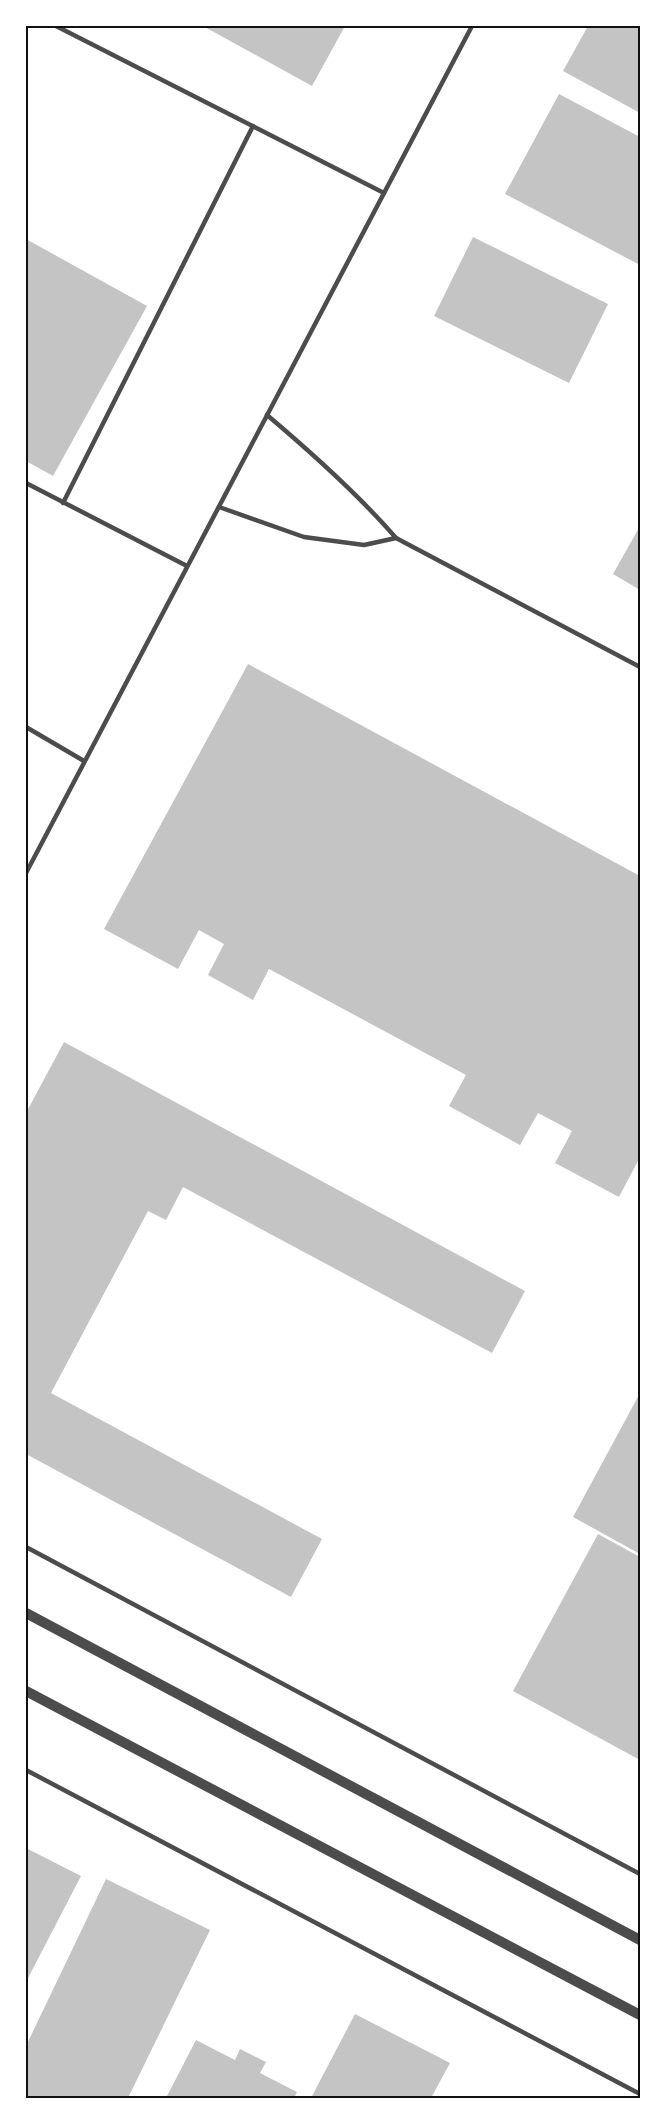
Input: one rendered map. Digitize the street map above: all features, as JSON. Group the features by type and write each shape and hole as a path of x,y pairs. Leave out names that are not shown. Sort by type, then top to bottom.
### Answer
{"street":[{"path":"26,1613 640,1941"},
{"path":"26,1691 640,2015"}],"lane":[{"path":"56,26 384,193"},
{"path":"26,873 472,26"},
{"path":"63,503 253,126"},
{"path":"267,415 371,510 396,538 640,666"},
{"path":"26,483 187,566"},
{"path":"219,507 304,537 364,545 396,538"},
{"path":"26,727 84,761"},
{"path":"26,1547 640,1874"},
{"path":"26,1770 640,2094"}],"building":[{"path":"203,26 345,26 312,86"},
{"path":"588,26 640,26 640,113 563,71"},
{"path":"559,94 640,137 640,265 505,194"},
{"path":"473,237 608,304 569,383 434,316"},
{"path":"26,239 147,306 53,476 26,461"},
{"path":"640,526 640,590 613,574"},
{"path":"248,664 640,876 640,1157 619,1197 555,1163 572,1131 538,1113 520,1145 449,1106 466,1075 269,969 253,1000 208,975 224,944 199,930 178,969 104,929"},
{"path":"64,1042 525,1291 492,1353 183,1187 166,1220 148,1211 51,1393 322,1539 291,1597 26,1454 26,1113"},
{"path":"640,1393 640,1554 573,1517"},
{"path":"598,1534 640,1557 640,1760 513,1691"},
{"path":"26,1848 81,1876 26,1982"},
{"path":"106,1879 210,1930 128,2098 26,2098 26,2046"},
{"path":"355,2014 450,2063 431,2098 311,2098"},
{"path":"196,2040 235,2060 240,2049 266,2062 260,2073 297,2092 294,2098 166,2098"}]}
